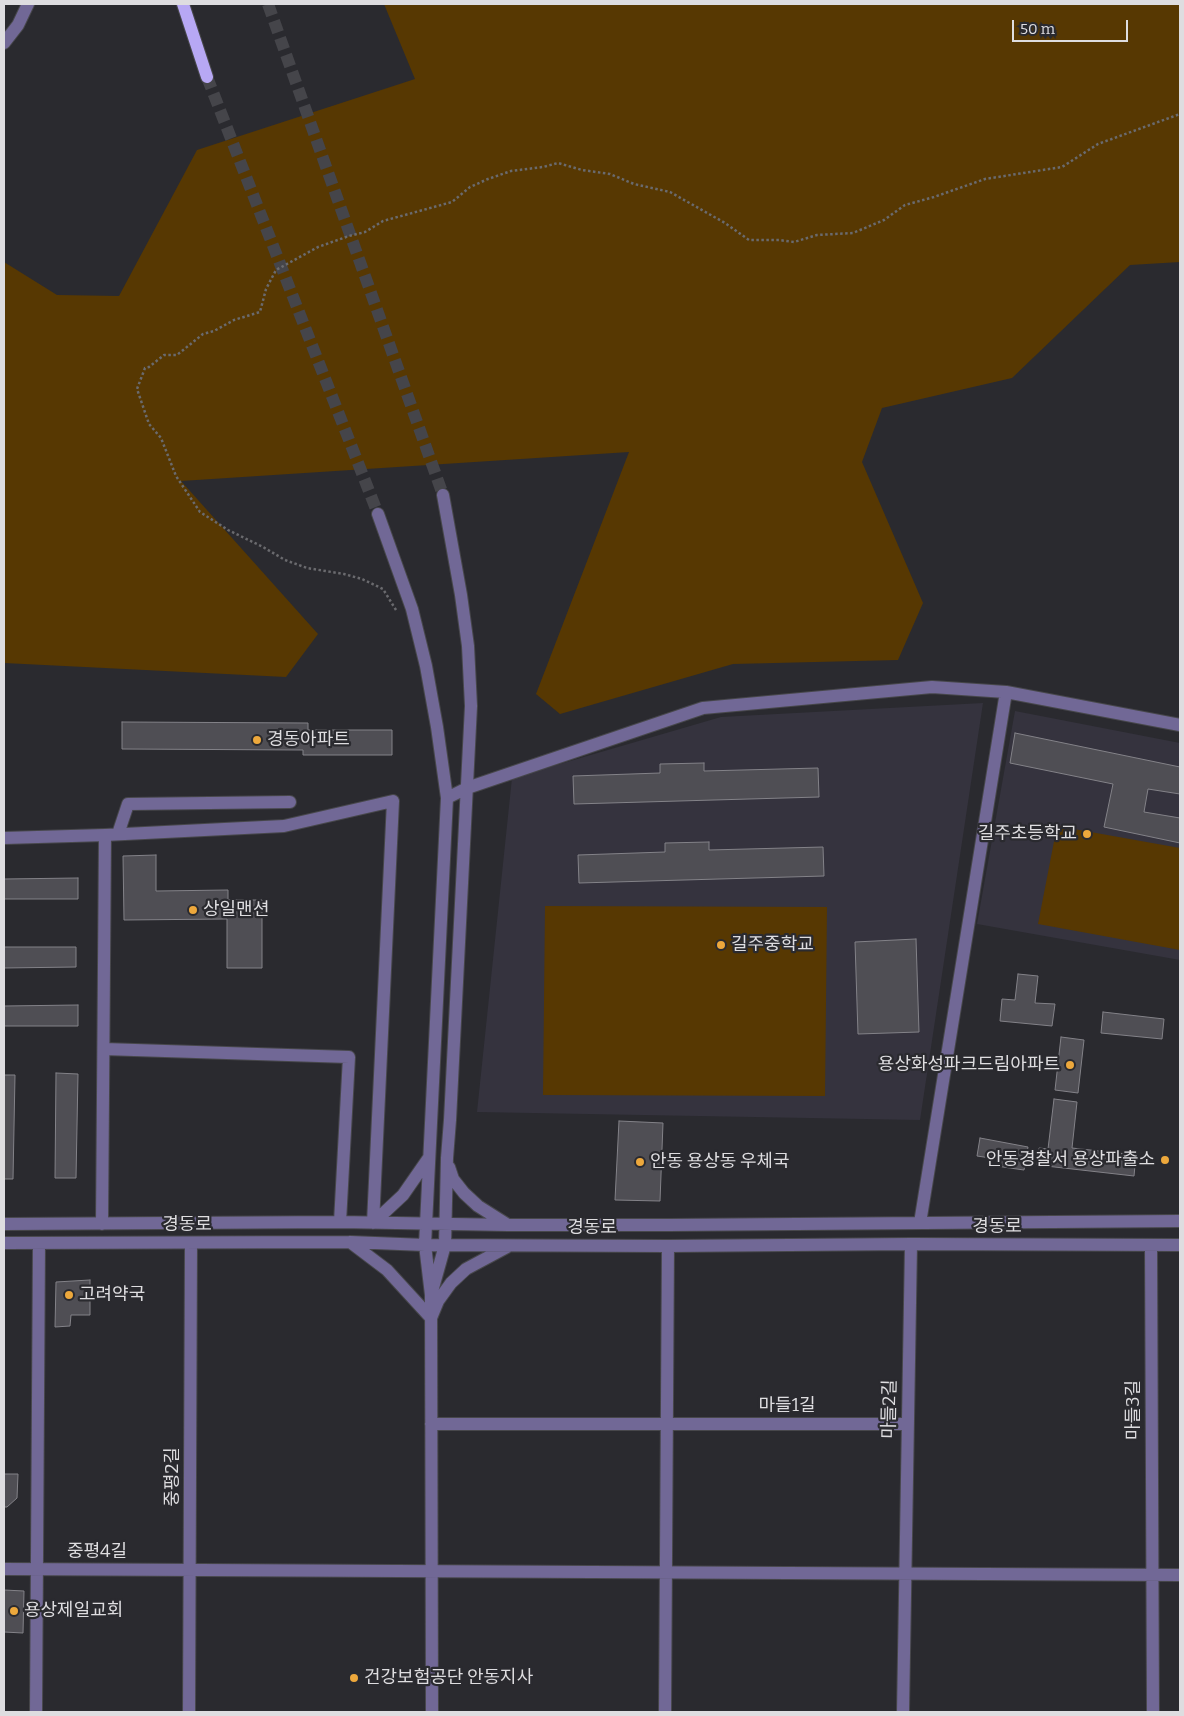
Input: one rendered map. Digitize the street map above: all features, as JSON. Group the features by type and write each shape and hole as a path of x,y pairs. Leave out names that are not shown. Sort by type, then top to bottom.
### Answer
{"main road":[{"path":"183,4 207,77"}],"street":[{"path":"4,43 18,25 28,4"},
{"path":"431,1295 445,1245 447,1158 471,706 468,646 462,595 443,495"},
{"path":"378,514 412,609 426,666 447,798 425,1223 425,1245 431,1295 432,1712"},
{"path":"447,798 467,788 702,708 932,687 1006,692 1180,725"},
{"path":"920,1223 1006,692"},
{"path":"4,838 284,826 393,801 373,1223"},
{"path":"118,834 128,804 290,802"},
{"path":"102,1224 105,835"},
{"path":"104,1049 349,1057 340,1222"},
{"path":"447,1158 453,1179 464,1193 478,1206 508,1225"},
{"path":"373,1223 403,1195 428,1160"},
{"name":"경동로","path":"4,1224 340,1222 508,1225 1180,1221"},
{"path":"350,1242 387,1270 431,1318"},
{"name":"경동로","path":"4,1243 350,1242 425,1245 668,1246 1180,1244"},
{"path":"36,1712 40,1243"},
{"name":"중평2길","path":"189,1712 191,1243"},
{"name":"마들2길","path":"903,1712 911,1244"},
{"path":"431,1318 438,1301 451,1283 466,1269 509,1245"},
{"name":"마들3길","path":"1150,1245 1153,1712"},
{"path":"665,1712 668,1246"},
{"name":"마들1길","path":"431,1424 907,1424"},
{"name":"중평4길","path":"4,1569 432,1572"},
{"path":"432,1572 1180,1575"}],"path":[{"path":"398,614 383,589 362,579 307,568 285,560 228,530 200,512 176,476 161,438 149,424 137,389 145,368 150,367 164,355 177,355 203,334 214,331 234,320 260,312 266,289 276,270 318,247 365,232 383,221 452,202 470,187 488,179 511,171 558,163 582,170 610,174 634,184 670,192 749,240 794,242 816,235 852,233 884,220 904,205 934,197 985,179 1062,167 1098,144 1180,114"}],"shaded area":[{"path":"384,4 1180,4 1180,262 1130,265 1012,378 882,408 862,462 923,603 898,660 733,664 560,714 536,694 629,452 181,481 318,634 286,677 4,663 4,262 57,295 119,296 197,150 415,79"},
{"name":"길주중학교","path":"983,703 920,1120 477,1112 512,778 721,717"},
{"name":"길주초등학교","path":"1015,711 1180,743 1180,960 977,924"},
{"path":"1057,826 1180,848 1180,950 1038,924"},
{"path":"545,906 827,907 825,1096 543,1095"}],"building":[{"name":"경동아파트","path":"122,722 308,723 308,730 392,730 392,755 303,755 303,750 122,749"},
{"path":"1015,733 1180,767 1180,794 1148,789 1144,812 1180,818 1180,843 1104,827 1113,784 1010,763"},
{"path":"704,763 704,771 818,768 819,797 574,804 573,776 660,773 660,764"},
{"path":"709,842 709,850 823,847 824,876 579,883 578,855 665,852 665,843"},
{"name":"상일맨션","path":"156,855 156,891 228,890 228,900 262,900 262,968 227,968 227,919 124,920 123,856"},
{"path":"78,878 78,899 4,899 4,879"},
{"path":"916,939 919,1032 858,1034 855,942"},
{"path":"4,947 76,947 76,967 4,968"},
{"path":"1018,974 1038,976 1035,1003 1055,1004 1052,1026 1000,1021 1002,999 1015,1000"},
{"path":"78,1005 78,1026 4,1026 4,1006"},
{"path":"1103,1012 1164,1019 1162,1039 1101,1033"},
{"name":"용상화성파크드림아파트","path":"1061,1037 1084,1040 1078,1093 1055,1090"},
{"path":"56,1073 78,1074 76,1178 55,1178"},
{"path":"4,1075 15,1075 13,1179 4,1179"},
{"path":"1054,1099 1077,1102 1072,1148 1136,1155 1134,1176 1037,1165 1039,1148 1048,1149"},
{"name":"안동 용상동 우체국","path":"619,1121 663,1123 660,1201 615,1200"},
{"path":"980,1138 1028,1147 1024,1170 996,1166 997,1159 977,1156"},
{"path":"90,1280 90,1315 71,1315 70,1326 55,1327 56,1282"},
{"path":"4,1474 18,1474 17,1498 7,1507 4,1507"},
{"name":"용상제일교회","path":"4,1590 24,1591 23,1633 4,1632"}],"tunnel":[{"path":"268,4 443,495"},
{"path":"207,77 378,514"}],"place":[{"name":"경동아파트","path":"257,740"},
{"name":"길주초등학교","path":"1087,834"},
{"name":"상일맨션","path":"193,910"},
{"name":"길주중학교","path":"721,945"},
{"name":"용상화성파크드림아파트","path":"1070,1065"},
{"name":"안동경찰서 용상파출소","path":"1165,1160"},
{"name":"안동 용상동 우체국","path":"640,1162"},
{"name":"고려약국","path":"69,1295"},
{"name":"용상제일교회","path":"14,1611"},
{"name":"건강보험공단 안동지사","path":"354,1678"}]}
